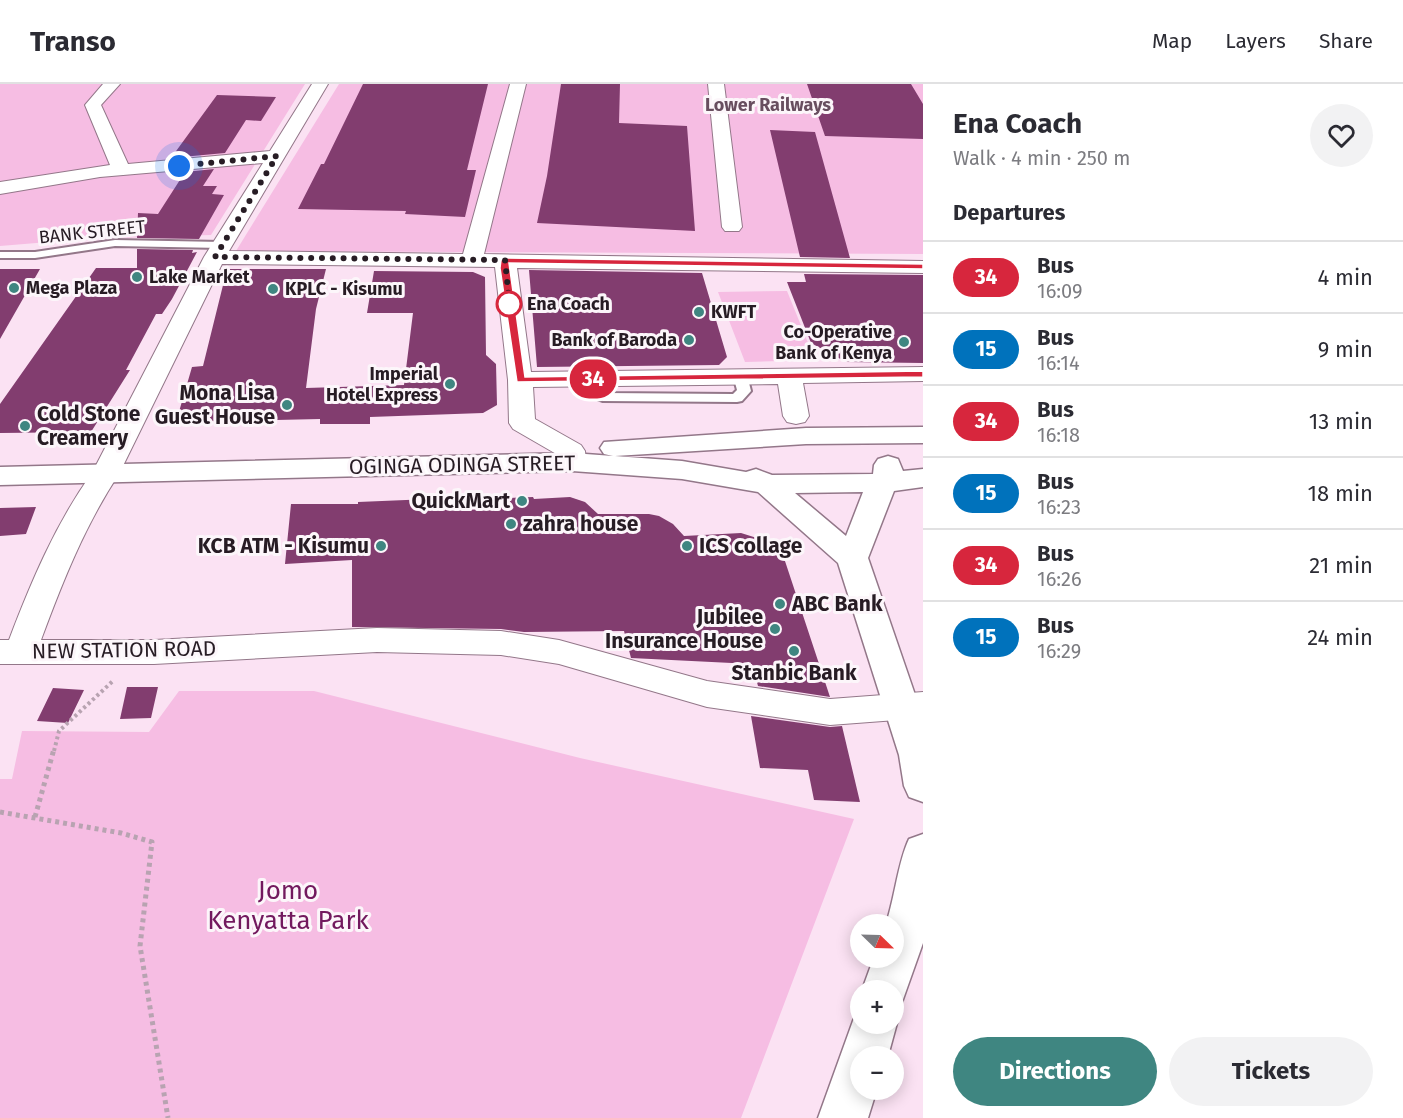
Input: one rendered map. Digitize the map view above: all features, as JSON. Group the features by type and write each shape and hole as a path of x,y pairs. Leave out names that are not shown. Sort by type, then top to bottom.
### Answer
{"main road":[{"path":"852,558 882,483 890,473 887,458 879,446 863,435"},
{"name":"OGINGA ODINGA STREET","path":"0,476 108,467 571,456 747,439 923,435"},
{"path":"747,439 737,447 736,460 746,472 767,484 852,558 893,677 911,705 923,786"},
{"name":"OGINGA ODINGA STREET","path":"571,456 682,470 767,484 882,483 923,478"},
{"name":"OGINGA ODINGA STREET","path":"0,462 108,467"},
{"path":"888,980 913,902 922,868 923,851"},
{"path":"843,1118 850,1097"}],"street":[{"path":"112,84 93,106 93,112 104,130 121,169"},
{"name":"NEW STATION ROAD","path":"320,84 219,251 108,467 84,504 41,598 11,651 110,653 377,640 501,643 559,652 707,693 830,712 850,713 911,705"},
{"path":"472,260 519,84"},
{"path":"716,84 732,227"},
{"path":"0,188 121,169 192,165 277,156"},
{"path":"219,251 472,260 923,267"},
{"path":"505,260 520,380 522,423 571,456"},
{"path":"520,380 923,374"},
{"path":"789,375 796,416"}],"lane":[{"name":"BANK STREET","path":"0,255 35,255 115,243 219,251"}],"path":[{"path":"36,817 59,731 122,673 110,653"},
{"path":"0,812 121,833 152,842 140,946 168,1118"}],"green space":[{"path":"0,84 305,84 211,235 85,239 0,246"},
{"path":"339,84 923,84 923,254 236,251"},
{"path":"787,291 815,360 745,362 718,292"},
{"name":"Jomo Kenyatta Park","path":"179,691 314,691 580,758 854,819 741,1118 0,1118 0,779 12,779 22,731 149,732"}],"building":[{"path":"363,84 488,84 467,170 476,170 465,217 405,214 406,211 298,209 321,164 324,164"},
{"path":"561,84 620,84 619,123 687,126 695,231 537,223 547,176"},
{"path":"807,84 911,84 923,104 923,139 825,136"},
{"path":"217,95 276,97 261,121 246,120 225,153 171,158"},
{"path":"770,130 815,132 850,258 800,257"},
{"path":"214,169 203,186 217,186 212,194 224,195 199,239 137,238 138,213 158,214 185,172"},
{"path":"137,249 197,252 172,299 162,314 156,314 126,370 130,370 91,432 0,433 0,404 96,268 137,268"},
{"name":"Mega Plaza","path":"0,269 40,269 0,339"},
{"path":"227,269 326,269 316,309 306,388 404,385 413,313 367,313 374,271 473,272 485,277 486,355 496,364 497,405 483,413 370,417 370,424 320,424 320,419 176,422 192,367 203,366"},
{"path":"529,270 702,273 727,357 719,365 537,367"},
{"path":"804,274 923,275 923,363 846,362 811,343 787,282 806,282"},
{"path":"478,497 478,499 533,497 534,499 570,497 585,502 598,514 659,516 673,524 684,536 741,533 770,542 782,552 830,697 758,686 752,664 631,658 624,631 524,632 501,629 352,627 352,560 285,564 291,504 358,504 358,502"},
{"path":"36,507 26,534 0,536 0,508"},
{"path":"127,687 158,687 151,718 120,719"},
{"path":"53,688 84,690 68,723 37,721"},
{"path":"751,716 830,727 842,726 860,802 814,800 808,770 760,768"}],"bus line":[{"name":"34","path":"923,267 505,260 504,268 520,380 923,374"}],"place":[{"name":"Lake Market","path":"137,277"},
{"name":"Mega Plaza","path":"14,288"},
{"name":"KPLC - Kisumu","path":"273,289"},
{"name":"Ena Coach","path":"509,304"},
{"name":"KWFT","path":"699,312"},
{"name":"Bank of Baroda","path":"689,340"},
{"name":"Co-Operative Bank of Kenya","path":"904,342"},
{"name":"Imperial Hotel Express","path":"450,384"},
{"name":"Mona Lisa Guest House","path":"287,405"},
{"name":"Cold Stone Creamery","path":"25,426"},
{"name":"QuickMart","path":"522,501"},
{"name":"zahra house","path":"511,524"},
{"name":"KCB ATM - Kisumu","path":"381,546"},
{"name":"ICS collage","path":"687,546"},
{"name":"ABC Bank","path":"780,604"},
{"name":"Jubilee Insurance House","path":"775,629"},
{"name":"Stanbic Bank","path":"794,651"}],"district":[{"name":"Lower Railways","path":"768,105"}],"route":[{"path":"179,166 277,156 215,257 505,260 504,268 510,309 509,304"}]}
